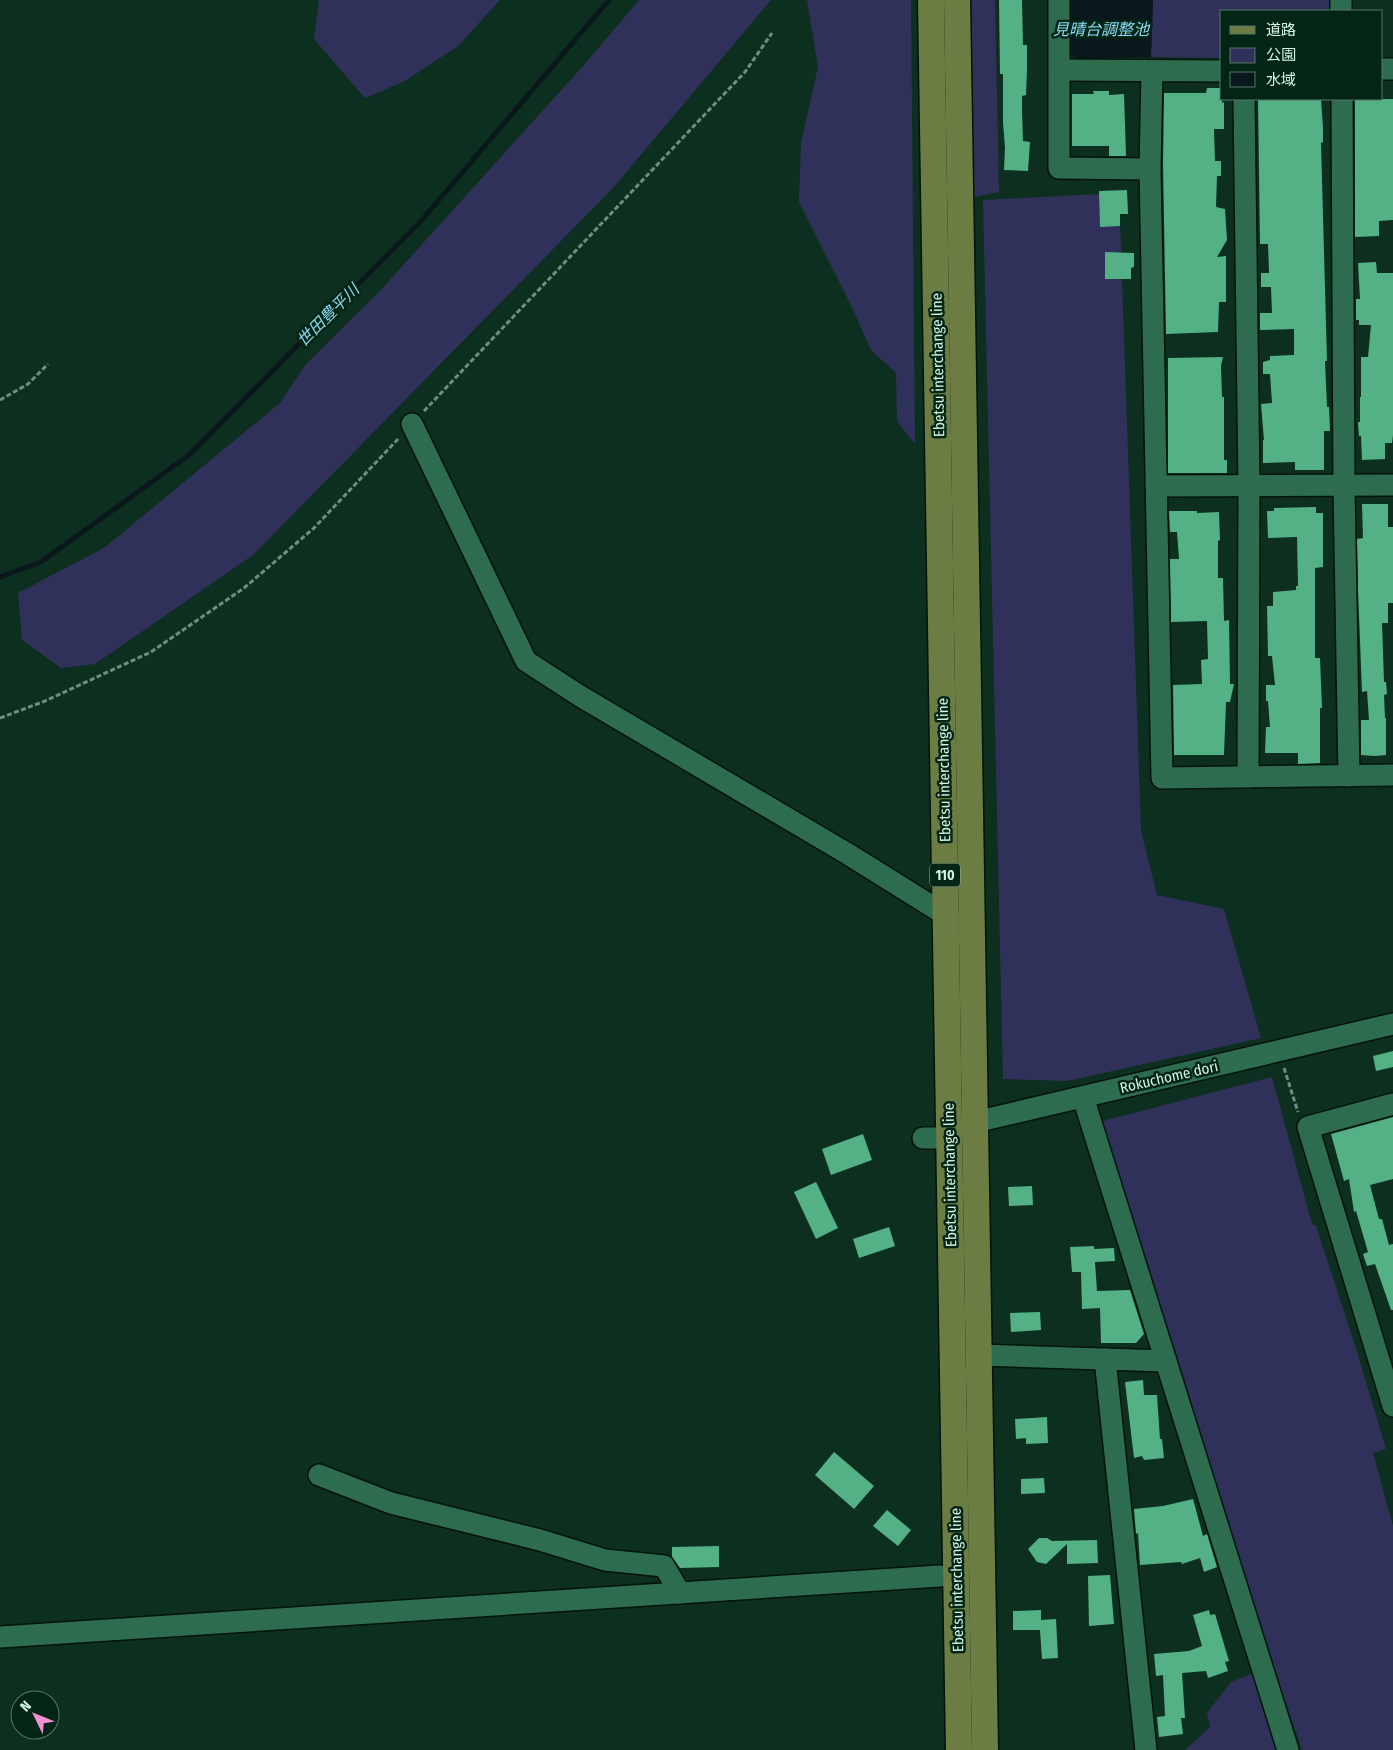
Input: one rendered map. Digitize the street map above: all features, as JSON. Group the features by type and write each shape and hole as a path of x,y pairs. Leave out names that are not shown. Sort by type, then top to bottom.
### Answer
{"main road":[{"name":"Ebetsu interchange line","path":"931,0 959,1750"},
{"name":"Ebetsu interchange line","path":"957,0 985,1750"}],"street":[{"path":"1058,0 1059,168 1150,169"},
{"path":"1059,70 1220,71"},
{"path":"1152,71 1150,169 1162,778 1393,775"},
{"path":"1244,100 1250,486 1248,777"},
{"path":"1342,100 1344,486 1349,776"},
{"path":"412,424 526,661 580,696 840,849 972,932"},
{"path":"1156,486 1393,485"},
{"name":"Rokuchome dori","path":"949,1138 975,1122 1393,1024"},
{"path":"1083,1097 1288,1750"},
{"path":"1393,1104 1308,1127 1393,1406"},
{"path":"924,1138 949,1138"},
{"path":"979,1355 1166,1362"},
{"path":"1105,1359 1146,1750"},
{"path":"318,1475 391,1503 540,1540 605,1560 664,1566 680,1593"},
{"path":"0,1637 940,1576"}],"path":[{"path":"0,400 28,384 48,364"},
{"path":"1286,1073 1297,1109"}],"green space":[{"path":"319,0 500,0 458,46 405,81 365,98 314,39"},
{"path":"639,0 771,0 613,188 253,555 95,664 61,668 22,640 18,593 104,548 280,403 306,364 378,293 584,65"},
{"path":"807,0 911,0 915,444 897,421 896,373 871,350 849,301 799,202 801,143 818,67"},
{"path":"970,0 995,0 999,192 974,197"},
{"path":"1153,0 1330,0 1330,10 1220,10 1220,58 1151,57"},
{"path":"1119,193 1141,831 1157,895 1224,909 1261,1038 1067,1081 1003,1079 983,200"},
{"path":"1272,1077 1312,1224 1316,1226 1354,1342 1386,1449 1373,1453 1393,1526 1393,1750 1302,1750 1099,1122"},
{"path":"1256,1672 1281,1750 1185,1750 1210,1727 1207,1713 1231,1682"}],"water":[{"name":"見晴台調整池","path":"1066,0 1153,0 1151,57 1075,59 1067,50"}],"building":[{"path":"999,0 1022,0 1023,45 1027,45 1026,95 1022,96 1023,141 1030,142 1028,171 1004,170 1003,74 1000,74"},
{"path":"1207,88 1220,88 1220,100 1222,100 1222,103 1224,102 1224,129 1214,129 1215,161 1221,161 1221,176 1217,176 1216,207 1225,209 1227,240 1217,257 1226,256 1226,302 1219,302 1218,332 1166,334 1163,163 1164,93 1206,93"},
{"path":"1093,91 1109,91 1109,95 1124,94 1126,156 1109,156 1109,146 1072,146 1072,94 1094,94"},
{"path":"1393,99 1393,220 1379,221 1379,236 1355,237 1355,100"},
{"path":"1258,100 1321,100 1327,361 1325,361 1330,431 1324,431 1324,470 1295,470 1295,462 1263,463 1264,440 1261,404 1272,403 1270,374 1263,374 1263,362 1270,360 1270,356 1294,355 1294,329 1260,330 1260,313 1272,313 1271,287 1261,287 1261,273 1269,273 1268,244 1260,244"},
{"path":"1127,190 1128,214 1120,214 1120,226 1100,227 1099,191"},
{"path":"1105,252 1134,253 1134,267 1131,268 1131,279 1105,279"},
{"path":"1376,262 1377,273 1393,273 1393,435 1392,443 1385,443 1385,459 1362,460 1361,436 1359,436 1358,422 1360,422 1361,357 1368,357 1371,325 1359,325 1359,320 1356,320 1356,299 1360,299 1358,263"},
{"path":"1223,357 1221,366 1222,397 1224,397 1224,460 1227,460 1227,473 1168,473 1168,358"},
{"path":"1362,504 1388,504 1388,527 1393,527 1393,603 1388,603 1388,623 1382,623 1384,682 1386,682 1387,694 1384,695 1386,755 1375,756 1361,755 1361,720 1369,720 1367,691 1362,692 1358,590 1357,539 1363,538"},
{"path":"1316,507 1316,513 1323,513 1323,567 1315,568 1315,658 1320,658 1322,708 1320,708 1320,763 1298,764 1298,753 1265,753 1266,727 1270,727 1268,701 1266,701 1266,685 1275,685 1272,656 1268,656 1267,606 1273,606 1273,592 1296,590 1296,586 1298,586 1297,537 1268,538 1267,511 1274,511 1274,508"},
{"path":"1169,511 1219,512 1218,578 1223,578 1224,621 1229,620 1230,684 1234,684 1230,702 1226,702 1224,755 1174,755 1173,685 1202,684 1201,660 1208,659 1207,621 1171,622 1170,559 1179,559 1177,532 1170,532"},
{"path":"1393,1051 1393,1067 1376,1071 1373,1056"},
{"path":"1393,1117 1393,1179 1370,1185 1379,1219 1382,1219 1389,1245 1393,1244 1393,1310 1391,1310 1375,1264 1367,1266 1363,1254 1368,1252 1356,1211 1354,1212 1349,1179 1344,1181 1331,1134"},
{"path":"863,1134 872,1160 831,1175 822,1149"},
{"path":"816,1182 838,1228 816,1239 794,1192"},
{"path":"1032,1186 1033,1205 1009,1206 1008,1187"},
{"path":"889,1227 895,1246 859,1258 853,1239"},
{"path":"1094,1246 1094,1249 1114,1248 1115,1261 1095,1262 1097,1291 1130,1290 1144,1334 1136,1343 1101,1343 1100,1308 1082,1309 1081,1272 1072,1272 1070,1247"},
{"path":"1040,1312 1041,1330 1011,1332 1010,1313"},
{"path":"1143,1380 1144,1395 1157,1395 1160,1439 1162,1439 1164,1458 1144,1460 1142,1456 1134,1458 1125,1382"},
{"path":"1047,1417 1048,1443 1026,1444 1026,1438 1016,1439 1015,1419"},
{"path":"834,1452 874,1486 854,1509 815,1475"},
{"path":"1044,1478 1045,1493 1021,1494 1021,1479"},
{"path":"1193,1499 1203,1536 1207,1534 1217,1567 1204,1572 1200,1558 1182,1564 1181,1562 1140,1565 1134,1509 1163,1506"},
{"path":"887,1510 911,1530 898,1546 873,1526"},
{"path":"1039,1538 1047,1538 1052,1541 1097,1540 1098,1563 1067,1564 1067,1544 1046,1564 1037,1562 1028,1549"},
{"path":"719,1546 719,1567 680,1568 672,1557 672,1547"},
{"path":"1110,1575 1114,1624 1089,1626 1088,1576"},
{"path":"1041,1610 1041,1620 1056,1619 1058,1658 1042,1659 1040,1630 1013,1630 1013,1611"},
{"path":"1209,1610 1210,1615 1215,1614 1229,1661 1225,1662 1228,1671 1208,1678 1206,1671 1182,1673 1185,1718 1181,1718 1183,1734 1159,1737 1157,1717 1165,1716 1163,1675 1156,1676 1154,1654 1189,1651 1202,1646 1193,1615"}],"waterway":[{"name":"世田豊平川","path":"0,577 41,562 189,455 421,221 609,0"}]}
